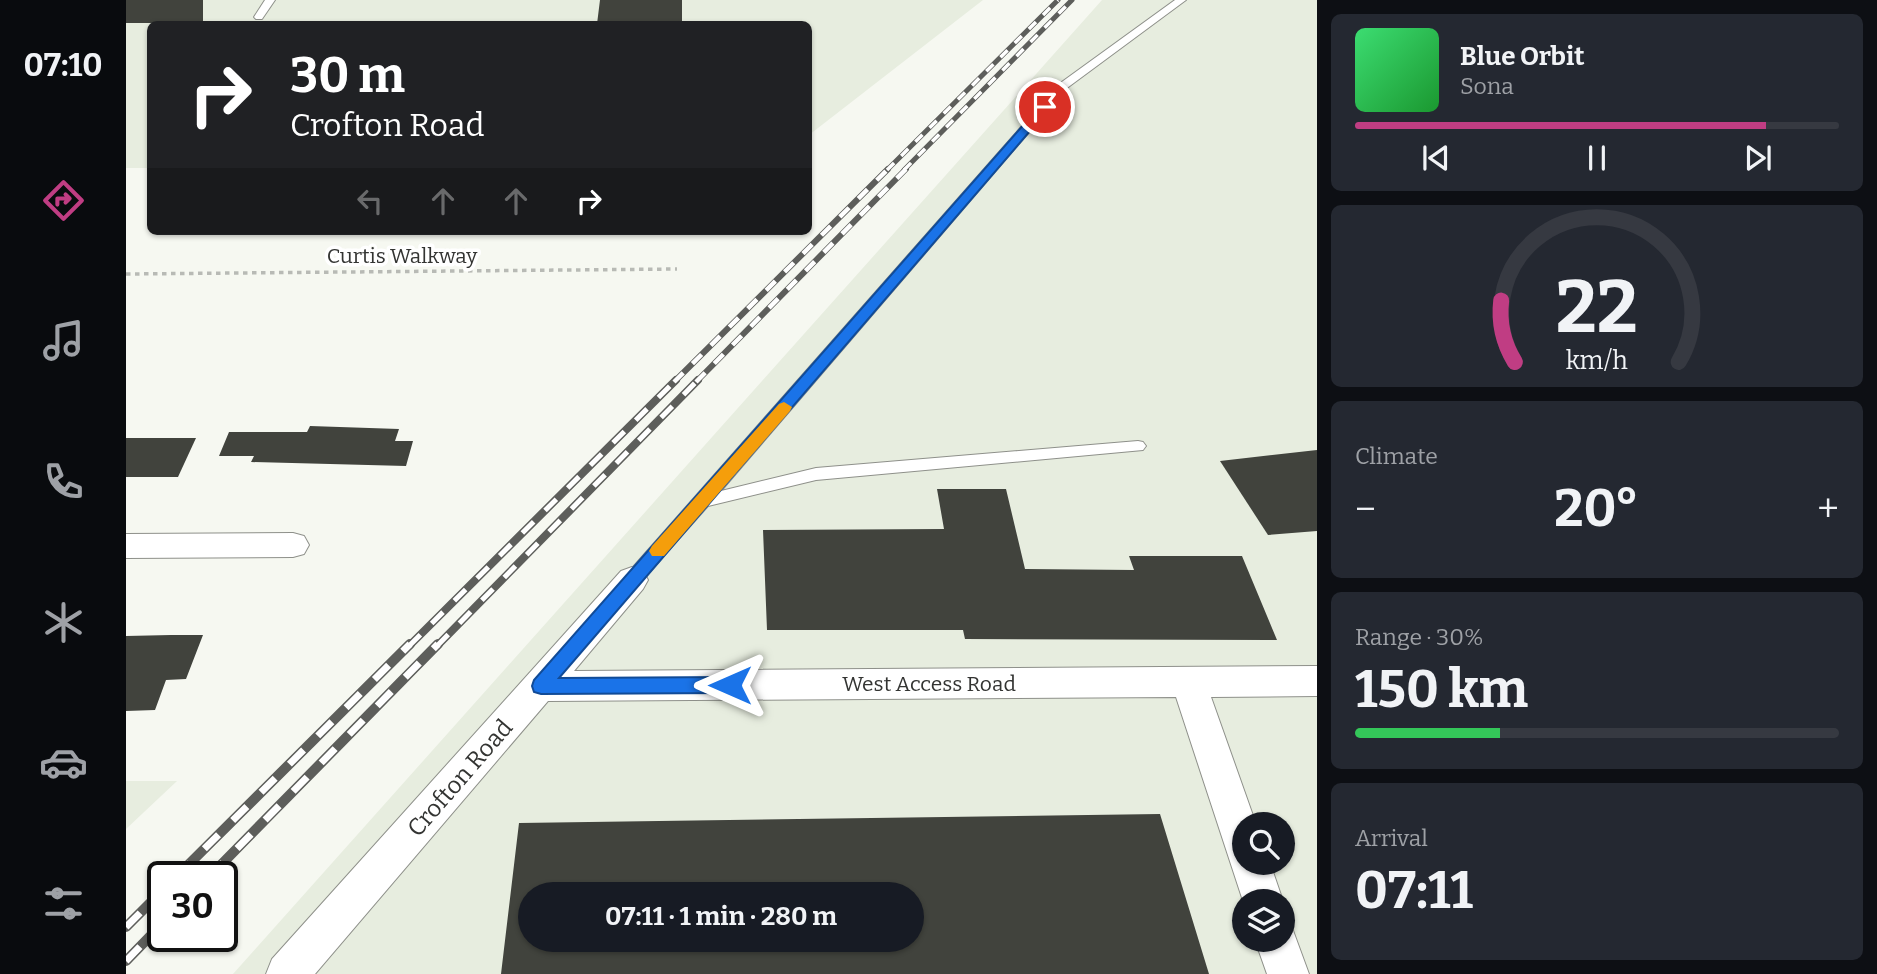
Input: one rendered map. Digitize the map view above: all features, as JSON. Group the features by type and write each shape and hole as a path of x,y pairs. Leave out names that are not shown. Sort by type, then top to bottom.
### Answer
{"street":[{"path":"126,546 293,545"},
{"name":"Crofton Road","path":"287,974 632,580"},
{"name":"West Access Road","path":"541,686 1317,681"},
{"path":"1189,682 1233,812"},
{"path":"1280,952 1288,974"}],"lane":[{"path":"259,17 270,0"},
{"path":"632,580 1063,86 1181,0"},
{"path":"703,501 816,474 1138,446"}],"path":[{"name":"Curtis Walkway","path":"126,274 677,270"}],"shaded area":[{"path":"126,0 983,0 812,133 812,21 147,21 147,168 126,168"},
{"path":"1102,0 1317,0 1317,974 233,974"},
{"path":"126,781 177,781 126,829"}],"building":[{"path":"126,0 203,0 203,21 126,23"},
{"path":"600,0 682,0 682,21 597,21"},
{"path":"310,426 399,429 395,441 413,441 406,466 251,462 254,456 219,456 229,432 307,432"},
{"path":"126,438 196,438 178,477 126,477"},
{"path":"1317,450 1317,531 1268,535 1220,461"},
{"path":"937,489 1006,489 1025,569 1134,570 1129,556 1242,556 1277,640 965,639 963,630 767,630 763,530 944,529"},
{"path":"203,635 186,679 166,680 155,710 126,711 126,636"},
{"path":"1160,814 1209,974 501,974 519,823"}],"railway":[{"path":"887,170 1058,0"},
{"path":"904,170 1072,0"},
{"path":"674,382 888,169"},
{"path":"696,382 906,169"},
{"path":"409,646 676,380"},
{"path":"437,646 698,380"},
{"path":"192,861 410,644"},
{"path":"225,861 438,644"},
{"path":"126,927 147,906"},
{"path":"126,961 147,939"}],"slow traffic":[{"path":"658,551 784,407"}],"route":[{"path":"730,685 541,686 1045,107"}]}
